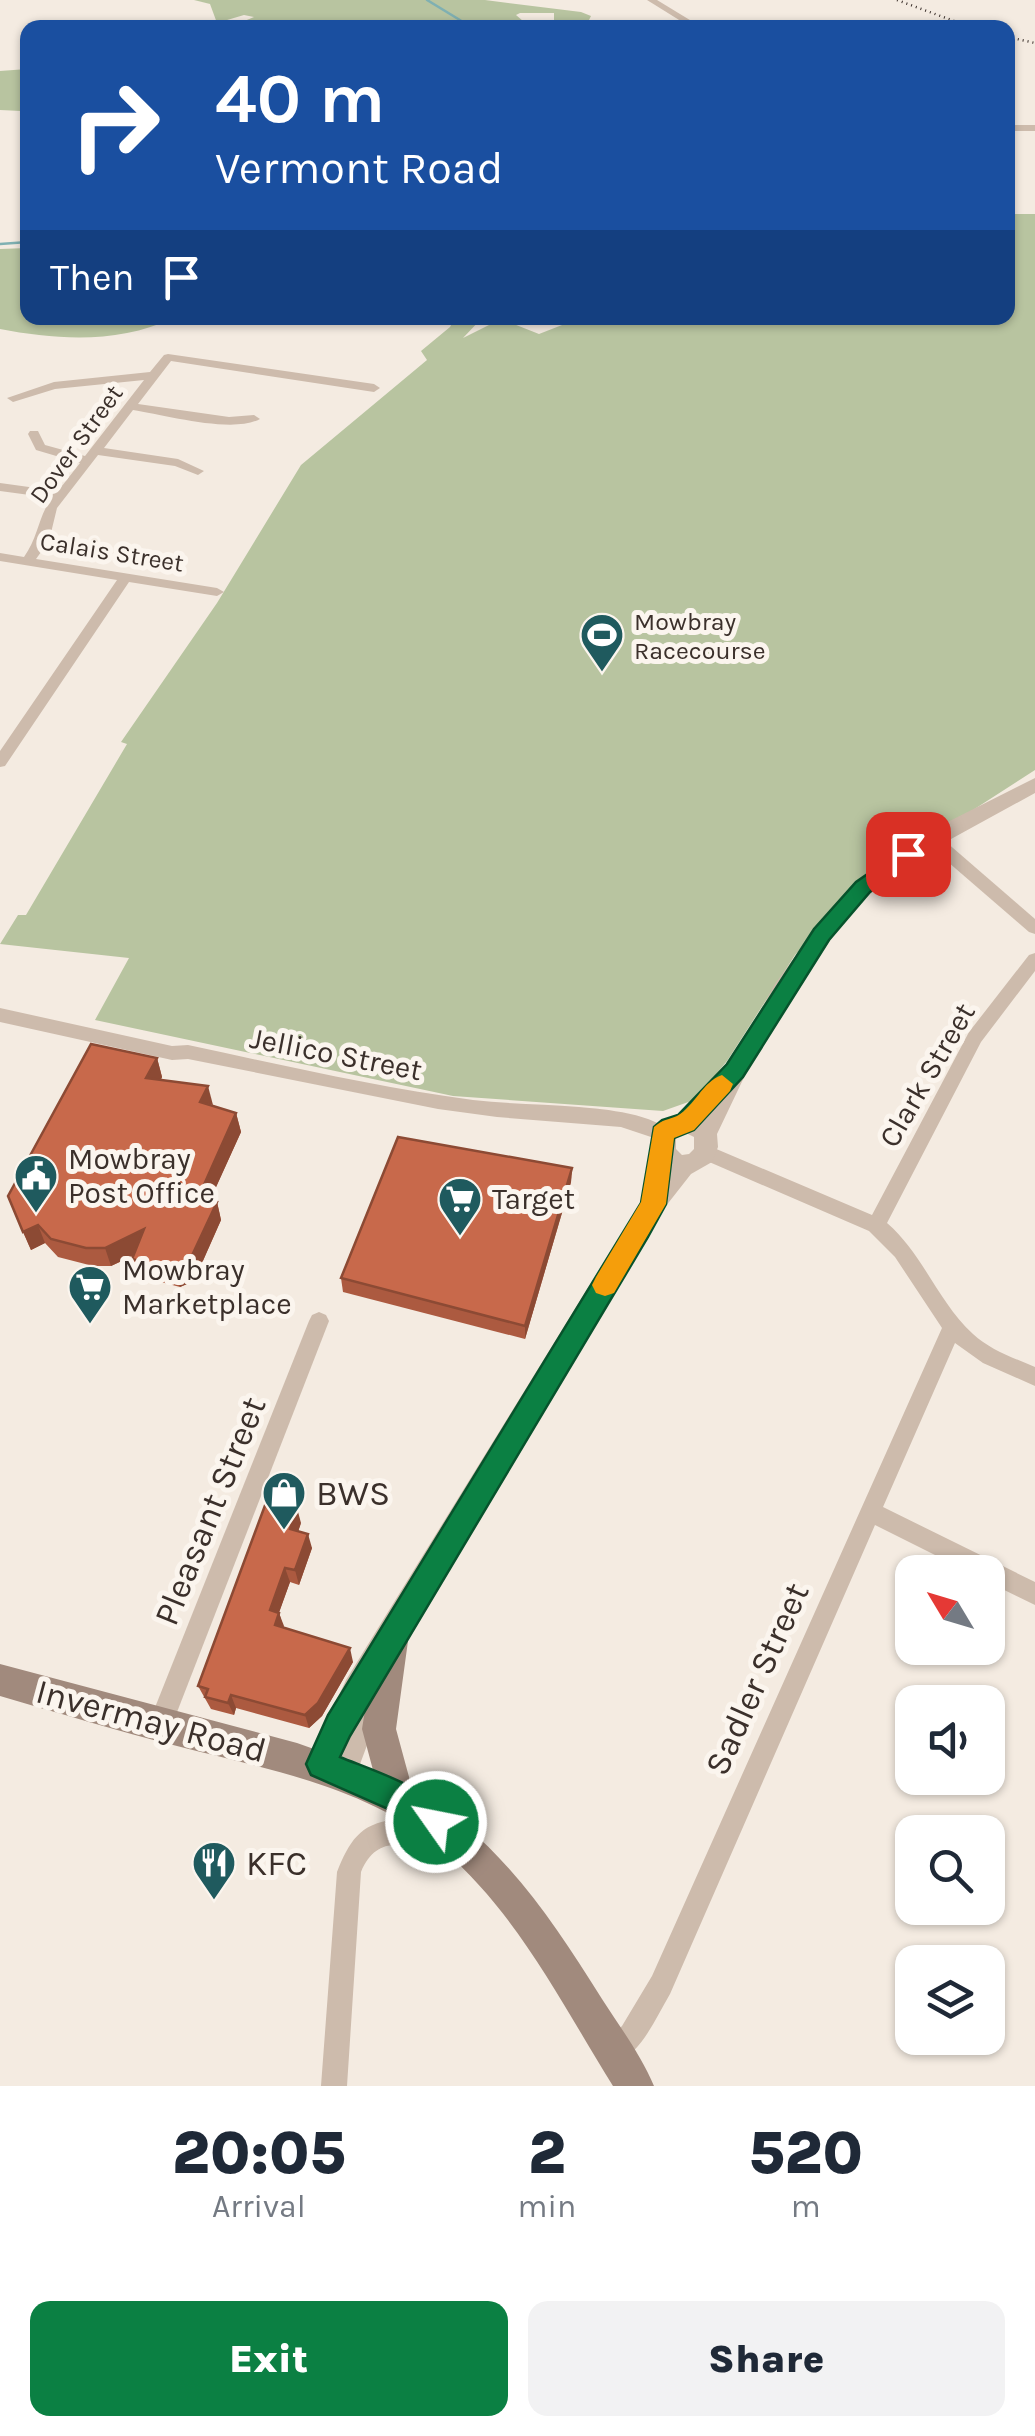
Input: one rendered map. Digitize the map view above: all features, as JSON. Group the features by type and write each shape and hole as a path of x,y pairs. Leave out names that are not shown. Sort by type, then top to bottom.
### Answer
{"main road":[{"path":"396,1632 379,1729 397,1797"},
{"name":"Invermay Road","path":"0,1680 332,1768 397,1797 460,1841 482,1864 511,1900 635,2086"}],"street":[{"path":"652,0 686,20"},
{"name":"Dover Street","path":"28,561 42,542 50,508 168,356 374,388"},
{"path":"13,398 54,386 154,375"},
{"path":"130,406 229,421 254,419"},
{"path":"34,434 40,447 178,463 198,471"},
{"path":"0,486 60,495"},
{"name":"Calais Street","path":"0,557 217,592"},
{"path":"0,762 125,578"},
{"path":"332,1768 396,1632 654,1204 685,1143 821,934 884,869 932,839 1035,786"},
{"path":"932,839 1035,928"},
{"name":"Clark Street","path":"876,1225 975,1037 1035,959"},
{"name":"Jellico Street","path":"0,1016 172,1053 188,1052 473,1107 609,1117 649,1126 876,1225"},
{"path":"876,1225 897,1244 952,1326 984,1354 1035,1376"},
{"name":"Pleasant Street","path":"160,1725 319,1321"},
{"name":"Sadler Street","path":"613,2052 631,2035 661,1985 952,1326"},
{"path":"869,1512 1035,1594"},
{"path":"334,2086 352,1862 366,1841 380,1832 403,1832 482,1864"}],"green space":[{"path":"194,0 485,0 591,16 589,20 554,20 554,13 520,13 516,15 522,20 247,20 254,17 244,15 216,20 210,4"},
{"path":"20,70 20,111 0,110 0,71"},
{"name":"Mowbray Racecourse","path":"1015,214 1035,214 1035,770 869,877 795,955 727,1061 694,1100 663,1111 453,1096 95,1020 129,958 0,944 18,915 26,915 127,744 121,742 217,603 301,465 427,360 421,351 451,325 475,325 463,338 489,325 516,325 539,334 562,325 1015,325"},
{"path":"20,248 20,325 155,325 88,337 43,336 0,329 0,249"}],"building":[{"name":"Mowbray Marketplace","path":"91,1044 157,1058 146,1078 208,1086 200,1102 236,1113 198,1198 217,1202 188,1264 174,1270 132,1259 144,1229 105,1248 86,1248 51,1239 38,1225 23,1232 8,1196"},
{"name":"Target","path":"398,1137 572,1168 525,1326 341,1278"},
{"path":"267,1500 297,1508 290,1529 308,1534 295,1570 285,1568 270,1610 279,1613 275,1625 350,1648 318,1703 305,1715 231,1695 228,1703 205,1697 208,1689 198,1686"}],"waterway":[{"path":"427,0 460,20"},
{"path":"0,244 20,243"}],"railway":[{"path":"897,0 951,20"},
{"path":"1015,39 1035,43"}],"slow traffic":[{"path":"605,1285 654,1204 663,1134 670,1126 685,1124 722,1084"}],"place":[{"name":"Mowbray Racecourse","path":"602,673"},
{"name":"Mowbray Post Office","path":"36,1214"},
{"name":"Target","path":"460,1237"},
{"name":"Mowbray Marketplace","path":"90,1325"},
{"name":"BWS","path":"284,1531"},
{"name":"KFC","path":"214,1901"}],"route":[{"path":"436,1822 397,1797 322,1764 339,1726 640,1230 654,1204 663,1134 670,1126 685,1124 735,1071 821,934 841,910 884,869 908,854"}]}
